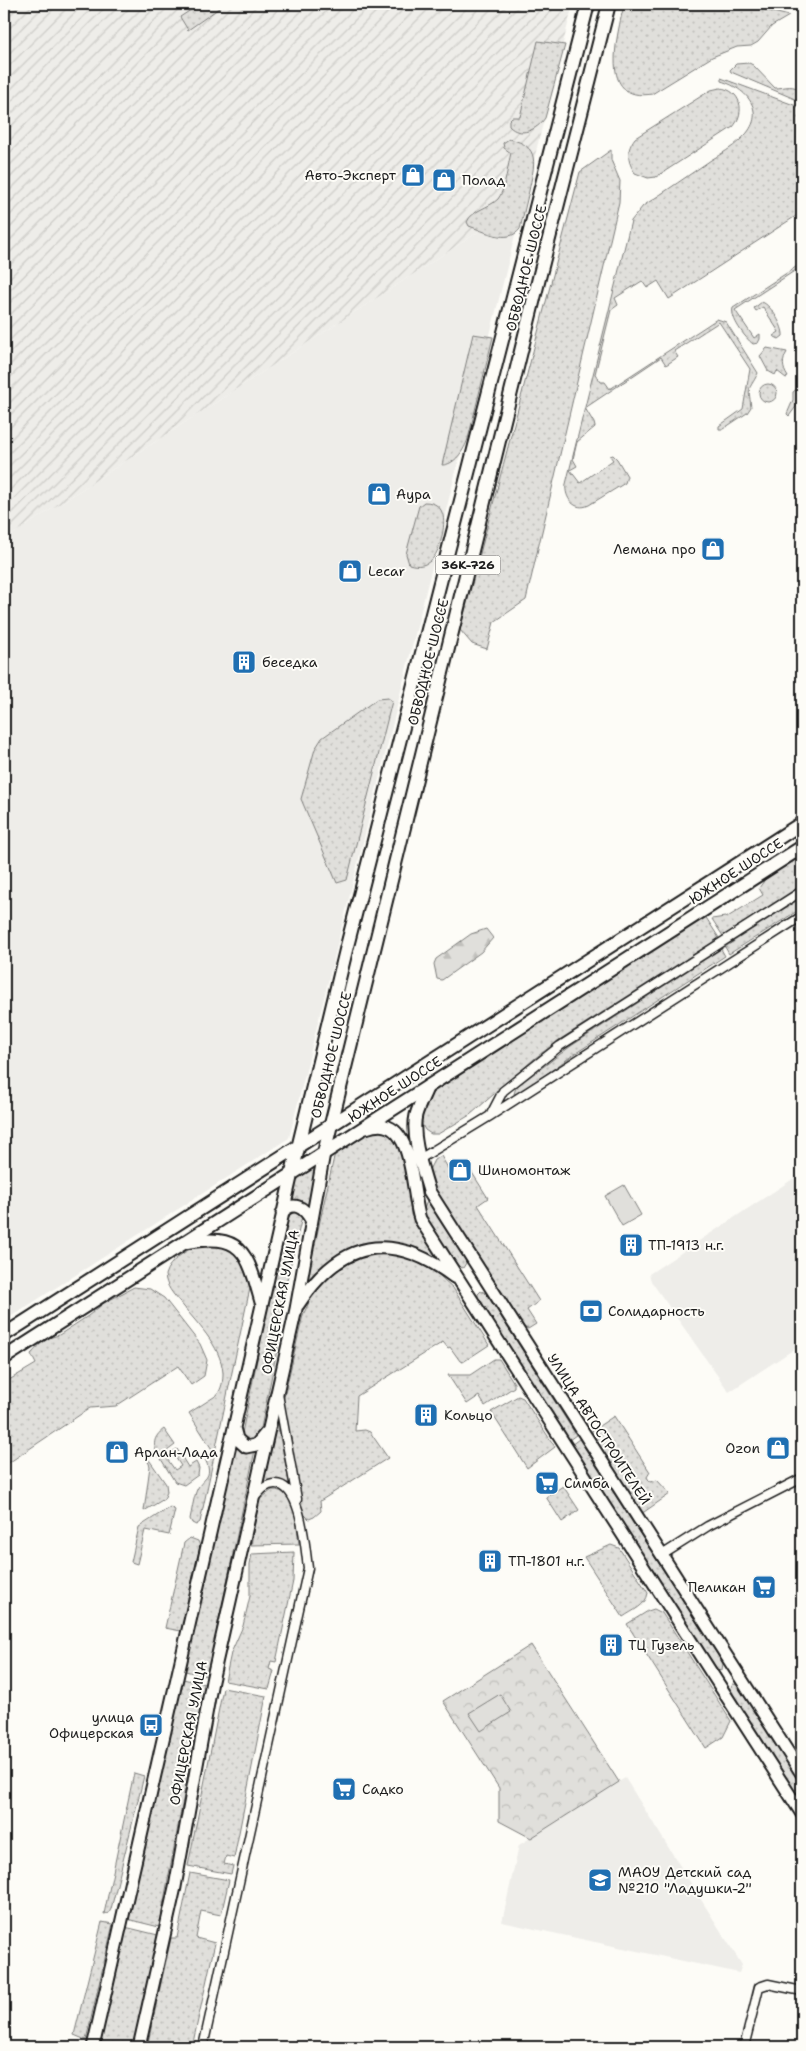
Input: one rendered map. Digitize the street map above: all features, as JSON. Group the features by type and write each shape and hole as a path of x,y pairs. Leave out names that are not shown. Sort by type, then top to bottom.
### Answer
{"main road":[{"name":"ОБВОДНОЕ ШОССЕ","path":"297,1147 588,4"},
{"name":"ОБВОДНОЕ ШОССЕ","path":"324,1153 328,1127 609,4"},
{"name":"ЮЖНОЕ ШОССЕ","path":"4,1334 802,823"},
{"name":"ЮЖНОЕ ШОССЕ","path":"4,1358 802,846"},
{"name":"УЛИЦА АВТОСТРОИТЕЛЕЙ","path":"428,1086 416,1116 415,1128 416,1207 420,1219 802,1814"},
{"name":"УЛИЦА АВТОСТРОИТЕЛЕЙ","path":"362,1129 380,1125 394,1129 402,1138 429,1191 802,1774"},
{"name":"ОФИЦЕРСКАЯ УЛИЦА","path":"93,2047 297,1147"},
{"name":"ОФИЦЕРСКАЯ УЛИЦА","path":"140,2047 175,1887 212,1681 296,1309 324,1153"},
{"name":"ОФИЦЕРСКАЯ УЛИЦА","path":"282,1213 290,1207 297,1206 305,1210 311,1220"},
{"name":"ОФИЦЕРСКАЯ УЛИЦА","path":"182,1244 213,1239 223,1240 238,1247 249,1261 262,1305"},
{"name":"УЛИЦА АВТОСТРОИТЕЛЕЙ","path":"296,1309 309,1289 325,1270 350,1254 375,1248 403,1250 422,1256 442,1268 465,1287"},
{"path":"465,1287 486,1280"},
{"name":"ОФИЦЕРСКАЯ УЛИЦА","path":"234,1428 242,1444 251,1447 261,1441 270,1425"},
{"path":"719,1684 738,1673"}],"street":[{"path":"490,1116 503,1091 560,1046 802,891"},
{"path":"415,1161 490,1116 802,916"},
{"name":"ОФИЦЕРСКАЯ УЛИЦА","path":"203,2047 308,1568 278,1390"},
{"path":"662,1555 708,1526 802,1478"},
{"path":"253,1500 267,1486 278,1484 288,1490 298,1506"},
{"path":"744,2047 759,1987 768,1984 802,1991"}],"shaded area":[{"path":"4,4 573,4 523,203 4,540"},
{"path":"523,203 289,1138 4,1321 4,540"},
{"path":"802,1173 802,1344 729,1392 651,1281 649,1274"},
{"name":"МАОУ Детский сад №210 \"Ладушки-2\"","path":"625,1778 742,1965 739,1973 502,1922 519,1845"}],"green space":[{"path":"200,4 225,4 188,30 180,17"},
{"path":"624,4 741,4 789,16 772,26 758,42 751,46 737,47 712,57 652,94 635,94 624,88 617,77 615,64 618,32"},
{"path":"538,41 565,45 545,118 533,129 518,132 509,126 509,120 512,117 520,117"},
{"path":"749,63 775,88 793,87 799,89 802,92 802,102 730,70 736,64"},
{"path":"721,78 802,108 802,212 669,299 658,281 647,288 642,281 615,298 618,305 611,310 595,374 610,389 717,319 726,322 758,373 750,388 751,407 747,413 723,429 719,429 719,426 743,409 750,369 719,322 674,351 678,357 666,365 661,357 585,408 595,427 577,442 573,459 577,466 570,470 580,483 613,460 610,456 613,455 627,476 625,483 589,505 579,507 569,499 566,484 631,221 643,206 734,146 748,131 753,122 754,113 748,97 732,85 721,81"},
{"path":"720,88 733,93 739,103 739,115 733,127 656,177 648,178 635,173 630,164 629,151 635,138 711,90"},
{"path":"509,139 527,146 531,152 534,165 520,229 515,234 503,236 469,226 467,222 477,212 498,199 504,184 511,153 504,148 503,143"},
{"path":"611,150 611,160 620,181 619,202 526,600 494,622 487,649 472,644 460,630 580,172"},
{"path":"802,263 802,266 735,310 754,338 760,334 758,343 753,344 742,333 734,317 733,308"},
{"path":"762,302 769,307 779,322 783,336 779,339 773,336 779,332 763,307 756,311 754,308"},
{"path":"473,334 493,337 468,439 455,460 442,465"},
{"path":"767,348 787,352 783,364 788,377 786,378 777,371 775,375 768,371 760,356"},
{"path":"764,384 772,384 777,389 775,400 764,402 759,397 759,389"},
{"path":"799,387 798,404 789,416 787,414 793,400 793,392"},
{"path":"424,502 432,503 441,510 444,521 442,534 437,552 431,561 421,565 409,564 406,554 419,506"},
{"path":"388,698 392,701 347,880 337,883 301,799 315,749 322,738 377,699"},
{"path":"802,853 802,886 723,936 712,919 726,918 763,895 759,888 768,875"},
{"path":"802,897 802,908 729,954 725,947"},
{"path":"705,916 719,938 559,1040 534,1059 470,1115 438,1134 431,1134 425,1130 419,1119 427,1095 437,1087"},
{"path":"486,929 493,938 481,952 442,980 437,979 434,964 436,959 471,934"},
{"path":"721,949 725,956 576,1053 518,1094 514,1094 516,1087 571,1046"},
{"path":"388,1130 403,1149 411,1215 442,1264 415,1248 385,1242 370,1242 355,1246 341,1253 328,1263 304,1294 334,1157 338,1151 368,1131"},
{"path":"441,1156 455,1180 471,1171 488,1198 478,1205 539,1301 527,1310 536,1324 528,1329 521,1326 433,1189 429,1170 434,1160"},
{"path":"316,1164 308,1210 300,1201 291,1202 293,1180"},
{"path":"624,1185 641,1215 622,1226 605,1196"},
{"path":"427,1201 465,1259 466,1263 463,1268 456,1265 427,1220 424,1209"},
{"path":"294,1210 302,1217 284,1292 278,1345 259,1436 249,1442 243,1438 242,1433 286,1214"},
{"path":"200,1244 222,1247 237,1253 246,1266 250,1288 200,1522 196,1525 190,1519 194,1499 198,1487 206,1478 209,1470 204,1457 213,1451 189,1413 217,1395 222,1384 223,1373 218,1353 213,1344 172,1293 165,1275 174,1260 184,1252"},
{"path":"380,1252 406,1255 430,1267 453,1288 489,1345 463,1362 443,1342 357,1396 355,1431 365,1430 370,1432 388,1458 320,1501 321,1511 309,1519 302,1512 283,1402 303,1315 313,1294 327,1276 355,1257"},
{"path":"134,1287 150,1289 164,1298 200,1344 207,1360 204,1376 191,1385 178,1366 116,1406 90,1408 4,1466 4,1383 36,1364 31,1354 45,1339 59,1335 104,1303"},
{"path":"481,1291 486,1293 576,1435 569,1440 478,1297"},
{"path":"494,1359 499,1359 514,1383 514,1387 485,1406 479,1396 467,1404 448,1375 470,1375"},
{"path":"518,1396 523,1398 555,1447 527,1468 491,1412"},
{"path":"614,1416 650,1472 647,1477 650,1482 657,1480 670,1494 641,1513 587,1434"},
{"path":"276,1418 290,1486 276,1480 262,1484"},
{"path":"164,1429 175,1445 159,1457 155,1449 155,1442 158,1435"},
{"path":"579,1439 723,1663 722,1670 717,1671 571,1445"},
{"path":"236,1443 255,1450 207,1676 185,1671"},
{"path":"177,1449 188,1467 196,1462 199,1468 198,1475 184,1485 175,1482 161,1459 165,1456 175,1470 181,1466 172,1452"},
{"path":"145,1454 166,1484 167,1492 164,1499 144,1511 150,1466"},
{"path":"563,1486 579,1510 562,1522 546,1497"},
{"path":"272,1490 281,1491 287,1495 291,1502 296,1518 299,1544 251,1545 259,1500"},
{"path":"170,1507 175,1510 169,1535 145,1530 137,1564 131,1562 139,1527"},
{"path":"190,1538 198,1541 200,1546 181,1631 165,1628 184,1543"},
{"path":"611,1545 619,1548 648,1593 642,1604 623,1617 584,1557"},
{"path":"294,1552 293,1581 276,1662 271,1661 269,1669 274,1671 269,1689 225,1681 231,1653 243,1626 250,1596 250,1564 252,1554"},
{"path":"654,1609 662,1613 731,1721 723,1737 706,1748 627,1624"},
{"path":"531,1645 619,1782 531,1838 499,1821 499,1788 443,1701"},
{"path":"183,1679 205,1684 159,1927 127,1919"},
{"path":"733,1684 739,1685 802,1785 794,1791 732,1693 731,1688"},
{"path":"223,1688 266,1696 234,1858 226,1856 224,1864 233,1866 231,1874 188,1866"},
{"path":"500,1694 511,1712 481,1731 469,1713"},
{"path":"134,1773 144,1776 111,1909 109,1913 104,1914"},
{"path":"190,1873 229,1880 221,1915 201,1911 196,1938 215,1943 192,2047 147,2047 171,1938 177,1938"},
{"path":"102,1922 113,1924 86,2040 74,2035"},
{"path":"125,1927 158,1935 134,2047 101,2047 99,2046"}],"place":[{"name":"Авто-Эксперт","path":"413,175"},
{"name":"Полад","path":"444,180"},
{"name":"Аура","path":"379,494"},
{"name":"Лемана про","path":"713,549"},
{"name":"Lecar","path":"350,571"},
{"name":"беседка","path":"244,662"},
{"name":"Шиномонтаж","path":"460,1170"},
{"name":"ТП-1913 н.г.","path":"631,1245"},
{"name":"Солидарность","path":"591,1311"},
{"name":"Кольцо","path":"426,1415"},
{"name":"Ozon","path":"778,1448"},
{"name":"Арлан-Лада","path":"117,1452"},
{"name":"Симба","path":"547,1483"},
{"name":"ТП-1801 н.г.","path":"490,1561"},
{"name":"Пеликан","path":"764,1587"},
{"name":"ТЦ Гузель","path":"611,1645"},
{"name":"улица Офицерская","path":"151,1725"},
{"name":"Садко","path":"344,1789"},
{"name":"МАОУ Детский сад №210 \"Ладушки-2\"","path":"600,1880"}]}
